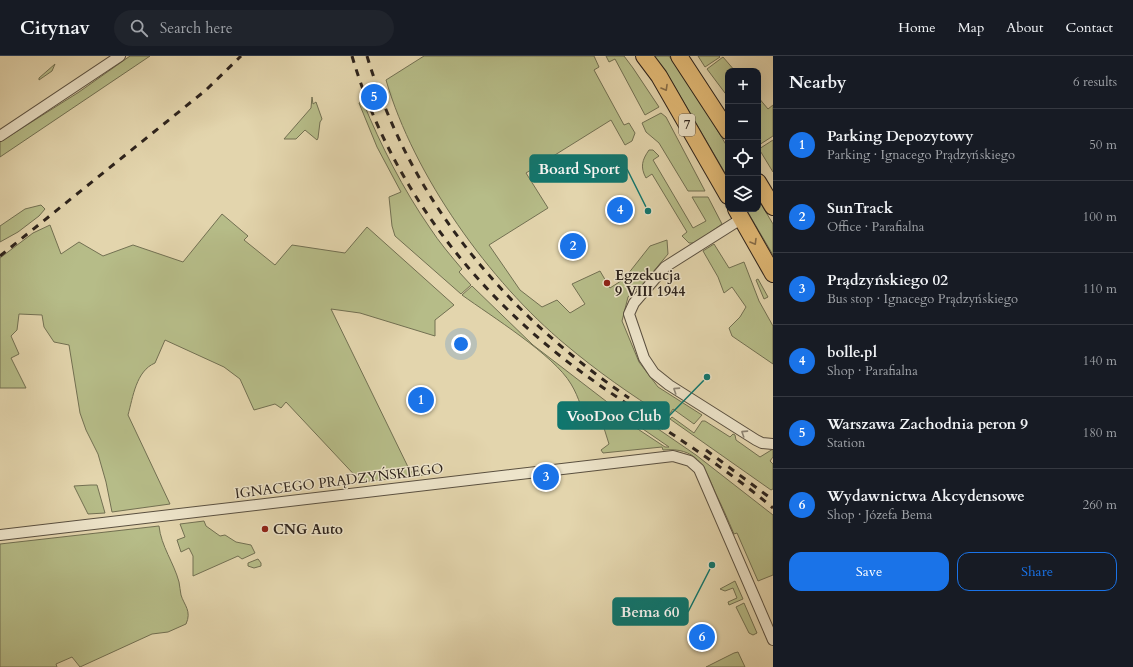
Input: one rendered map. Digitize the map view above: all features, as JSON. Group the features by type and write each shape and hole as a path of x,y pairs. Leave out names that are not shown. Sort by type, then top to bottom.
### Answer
{"main road":[{"name":"7","path":"644,56 659,76 725,191"},
{"name":"7","path":"679,56 725,126"},
{"path":"761,187 773,207"},
{"path":"738,214 773,274"}],"street":[{"path":"0,136 120,56"},
{"path":"738,214 665,267 630,309 629,314 644,358 654,373 669,385 756,440 762,443 773,444"},
{"name":"IGNACEGO PRĄDZYŃSKIEGO","path":"0,536 666,456 682,457 695,464 701,473 773,640"}],"green space":[{"path":"130,56 150,56 0,157 0,142 79,92"},
{"path":"424,56 594,56 599,67 594,70 624,125 629,123 635,133 632,141 625,145 611,120 526,173 548,208 489,245 520,290 542,307 557,300 570,313 585,304 572,284 600,271 610,288 624,279 650,246 667,240 668,254 643,284 628,297 622,321 639,362 658,387 702,415 694,424 673,409 669,415 667,414 665,416 614,382 566,345 537,319 509,290 458,224 435,189 415,153 399,116 386,80"},
{"path":"606,56 624,56 659,107 645,115 615,59 609,62"},
{"path":"654,56 669,56 700,101 725,143 725,173 669,77"},
{"path":"698,56 719,56 720,57 705,67"},
{"path":"723,57 732,68 725,68 725,93 707,69"},
{"path":"55,64 52,71 39,80 39,78"},
{"path":"312,97 313,104 316,102 322,119 320,122 317,140 305,130 296,139 284,139 311,108"},
{"path":"761,101 768,109 773,105 773,136 761,144"},
{"path":"363,102 377,135 402,183 437,238 462,269 459,272 471,285 461,294 395,236 392,226 389,197 401,192 377,147 359,103"},
{"path":"661,113 666,117 705,191 688,191 659,143 646,132 642,123"},
{"path":"773,140 773,172 761,152 761,148"},
{"path":"649,150 653,150 659,156 653,160 693,228 706,221 692,197 708,197 722,224 695,243 689,243 682,236 687,232 652,174 646,178 644,174 642,167"},
{"path":"761,204 773,224 773,255 748,212 761,212"},
{"path":"41,205 45,209 39,216 18,232 0,242 0,226 25,209"},
{"path":"222,214 248,236 244,240 275,265 292,245 345,253 367,227 454,305 435,320 435,336 360,313 331,309 410,471 413,473 419,470 426,475 361,482 286,402 281,408 275,404 254,410 240,379 224,367 165,340 155,363 143,372 139,378 128,415 170,504 112,512 106,482 98,454 86,430 80,413 69,345 54,342 44,327 42,315 19,314 17,330 11,336 19,354 11,358 26,388 0,388 0,258 33,233 50,225 61,254 79,242 103,256 133,245 183,262"},
{"path":"714,244 729,268 744,262 759,301 773,326 773,364 732,336 729,328 740,317 746,307 732,287 724,293 718,277 703,251"},
{"path":"758,279 768,297 764,299 756,280"},
{"path":"472,286 533,345 611,405 600,423 588,427 574,389 563,373 551,361 521,336 462,295"},
{"path":"612,412 665,447 669,447 640,427 645,420 696,455 773,515 773,575 758,581 737,533 734,534 707,474 697,460 691,455 674,450 663,450 662,447 603,453 601,450 609,444 603,425"},
{"path":"672,417 694,433 702,421 705,421 730,437 733,434 735,435 736,440 760,457 773,449 773,457 770,461 773,464 773,489 771,490 670,419"},
{"path":"97,485 105,513 88,514 74,486"},
{"path":"204,521 206,526 220,536 225,535 236,542 251,545 255,553 242,559 238,556 193,576 193,556 189,548 181,552 177,540 185,537 180,524"},
{"path":"159,526 162,541 177,575 181,595 187,608 188,619 186,624 168,632 152,634 80,667 72,657 56,664 57,667 0,667 0,544"},
{"path":"258,559 261,566 254,568 248,566 248,563"},
{"path":"735,581 743,599 729,605 728,602 737,598 733,588 725,591 720,589"},
{"path":"744,603 757,633 753,635 749,633 736,607"},
{"path":"738,652 745,667 706,667 734,653"}],"railway":[{"path":"0,256 206,90 241,56"},
{"path":"352,56 368,103 389,149 413,192 441,234 473,273 507,309 544,343 608,391 727,472 773,508"},
{"path":"367,56 386,109 409,159 437,206 468,250 503,291 542,329 584,365 629,398"},
{"path":"706,450 773,500"}],"place":[{"name":"Warszawa Zachodnia peron 9","path":"374,97"},
{"name":"bolle.pl","path":"620,210"},
{"name":"Board Sport","path":"648,211"},
{"name":"SunTrack","path":"573,246"},
{"name":"Egzekucja 9 VIII 1944","path":"607,283"},
{"name":"VooDoo Club","path":"707,377"},
{"name":"Parking Depozytowy","path":"421,400"},
{"name":"Prądzyńskiego 02","path":"546,477"},
{"name":"CNG Auto","path":"265,529"},
{"name":"Bema 60","path":"712,565"},
{"name":"Wydawnictwa Akcydensowe","path":"702,637"}]}
